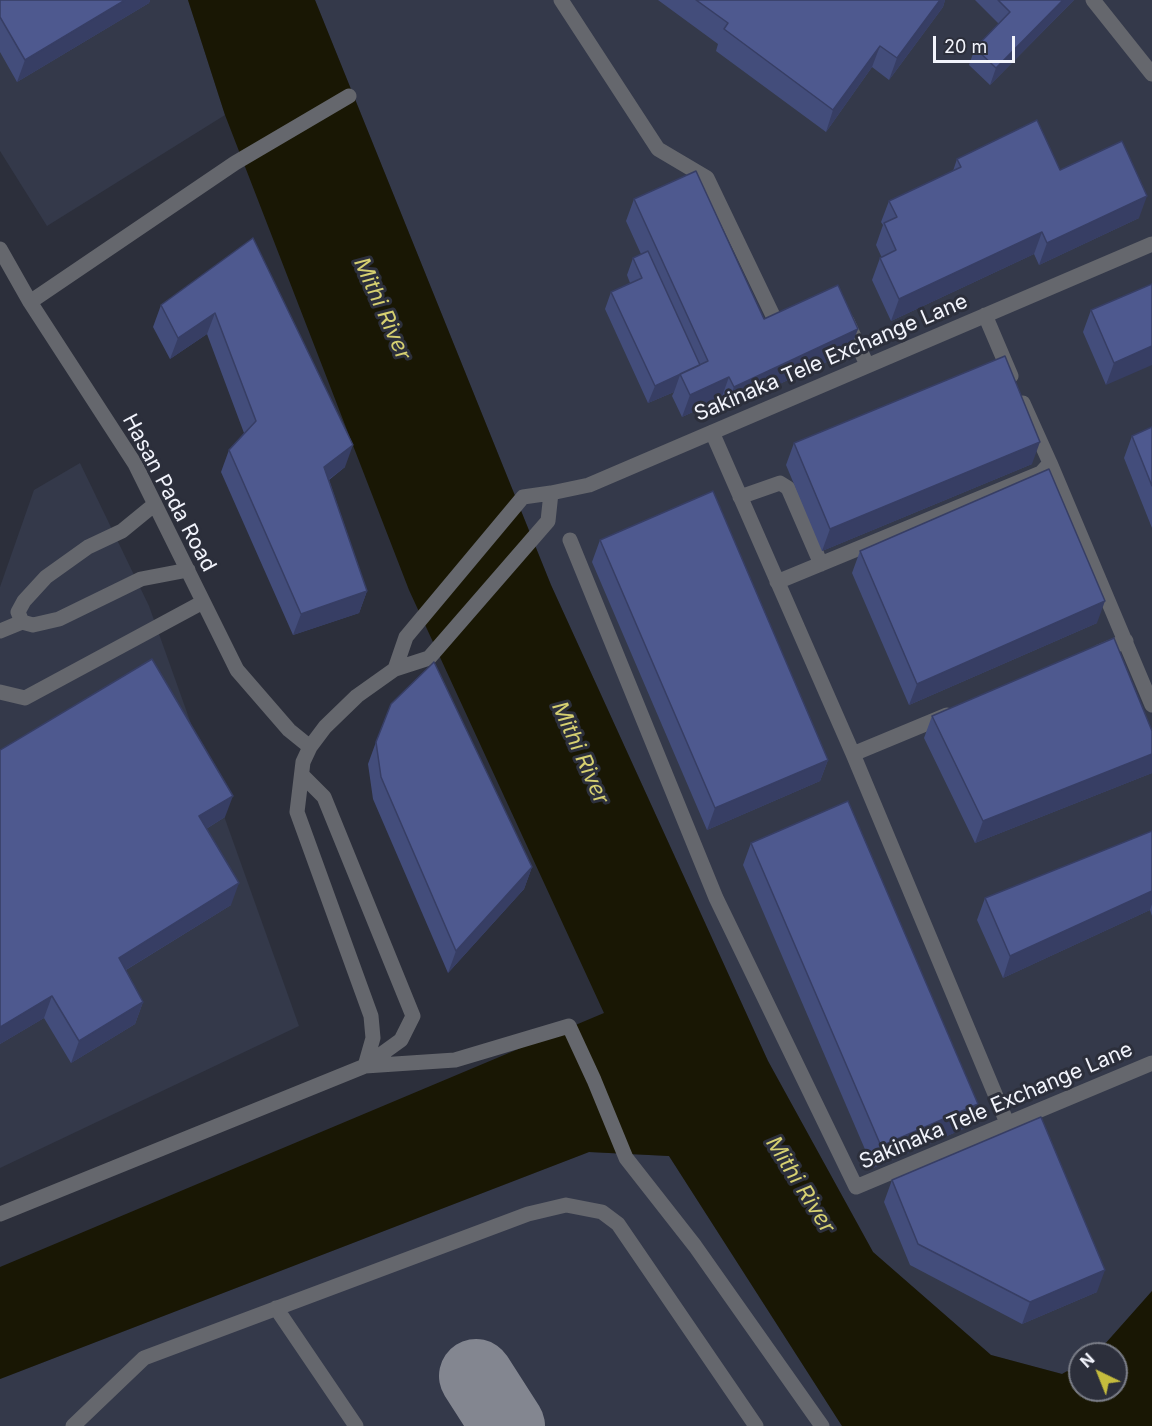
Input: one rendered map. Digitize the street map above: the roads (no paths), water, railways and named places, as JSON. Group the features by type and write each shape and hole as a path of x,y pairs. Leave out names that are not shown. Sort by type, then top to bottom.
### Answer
{"street":[{"path":"561,0 658,149 707,178 776,322 796,314"},
{"path":"1093,0 1152,74"},
{"path":"30,302 235,163 350,96"},
{"name":"Sakinaka Tele Exchange Lane","path":"395,669 406,637 523,497 589,485 1152,244"},
{"name":"Hasan Pada Road","path":"0,249 30,302 135,464 237,670 289,730 310,747"},
{"path":"841,308 867,365"},
{"path":"985,315 1152,705"},
{"path":"712,432 853,754 1008,1125"},
{"path":"777,582 1041,473 1050,463"},
{"path":"740,497 780,483 788,488 821,564"},
{"path":"365,1066 373,1038 371,1016 297,812 303,762 310,747 325,727 357,696 395,669 429,658 548,521 551,493"},
{"path":"22,622 18,612 24,601 46,577 88,547 122,531 155,504"},
{"name":"Sakinaka Tele Exchange Lane","path":"570,540 716,898 856,1187 1152,1063"},
{"path":"0,631 22,622 33,625 59,619 141,579 188,570"},
{"path":"0,692 25,698 203,602"},
{"path":"1082,659 1126,641"},
{"path":"853,754 962,709"},
{"path":"0,1214 365,1066 401,1040 413,1016 324,797 303,777"},
{"path":"365,1066 455,1060 569,1026 626,1158 695,1246 822,1426"},
{"path":"73,1426 144,1358 528,1214 566,1205 602,1212 618,1224 756,1426"},
{"path":"276,1308 356,1426"}],"water":[{"name":"Mithi River","path":"188,0 315,0 551,585 768,1061 873,1252 991,1355 1062,1374 1068,1371 1068,1402 1128,1402 1128,1342 1107,1342 1152,1291 1152,1426 842,1426 669,1156 589,1152 0,1379 0,1267 604,1013 409,590 225,115"}]}
